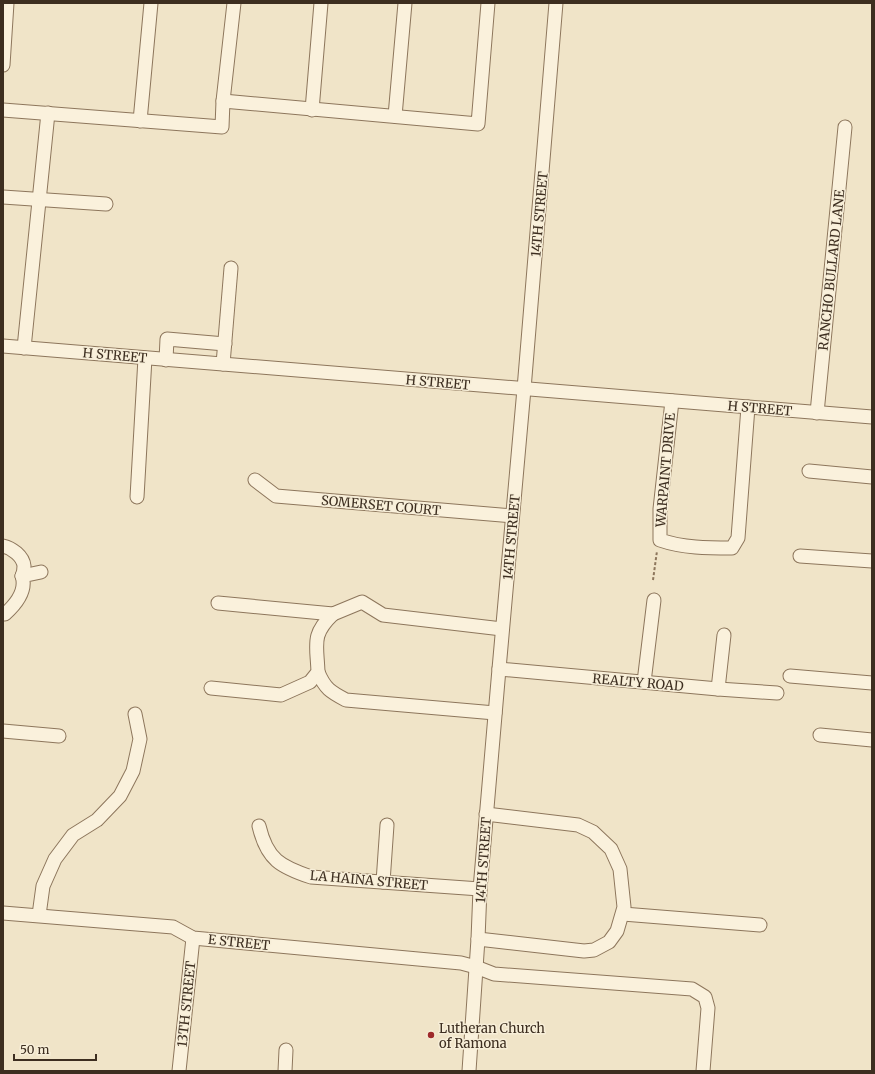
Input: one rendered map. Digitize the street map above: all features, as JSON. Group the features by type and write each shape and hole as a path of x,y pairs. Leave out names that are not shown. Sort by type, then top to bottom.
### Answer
{"street":[{"path":"3,65 7,3"},
{"path":"140,121 151,3"},
{"path":"3,110 222,127 223,101 234,3"},
{"path":"312,110 321,3"},
{"path":"395,116 405,3"},
{"path":"223,101 478,124 488,3"},
{"name":"14TH STREET","path":"469,1071 486,814 524,389 556,3"},
{"path":"24,348 48,113"},
{"name":"RANCHO BULLARD LANE","path":"817,413 845,127"},
{"path":"3,197 106,204"},
{"path":"223,364 231,268"},
{"path":"166,360 167,339 225,344"},
{"name":"H STREET","path":"3,346 872,417"},
{"path":"137,497 145,358"},
{"name":"WARPAINT DRIVE","path":"672,401 660,509 660,540 674,545 732,548 738,538 748,407"},
{"path":"809,471 872,477"},
{"name":"SOMERSET COURT","path":"255,480 276,496 512,516"},
{"path":"3,546 12,548 24,566 22,576 24,580 18,601 5,614 3,614"},
{"path":"800,556 872,561"},
{"path":"22,576 41,572"},
{"path":"644,682 654,600"},
{"path":"495,713 346,700 330,691 323,683 318,672 317,635 323,624 333,614 362,602 383,615 502,629"},
{"path":"218,603 333,614"},
{"path":"718,689 724,635"},
{"name":"REALTY ROAD","path":"498,669 777,693"},
{"path":"211,688 281,695 310,682 318,672"},
{"path":"790,676 872,683"},
{"path":"39,915 43,886 55,859 73,835 97,820 120,796 133,770 140,739 135,714"},
{"path":"3,731 59,736"},
{"path":"820,735 872,740"},
{"path":"478,939 584,951 594,950 609,942 617,931 624,907 620,869 611,849 593,832 578,825 486,814"},
{"path":"383,882 388,825"},
{"name":"LA HAINA STREET","path":"259,826 262,841 276,861 289,870 312,877 480,889"},
{"name":"E STREET","path":"3,913 173,927 193,938 461,963 494,974 692,989 705,997 708,1008 703,1071"},
{"path":"622,914 760,925"},
{"name":"13TH STREET","path":"179,1071 193,938"},
{"path":"285,1071 286,1050"}],"path":[{"path":"653,580 656,555 660,540"}],"place":[{"name":"Lutheran Church of Ramona","path":"431,1035"}]}
